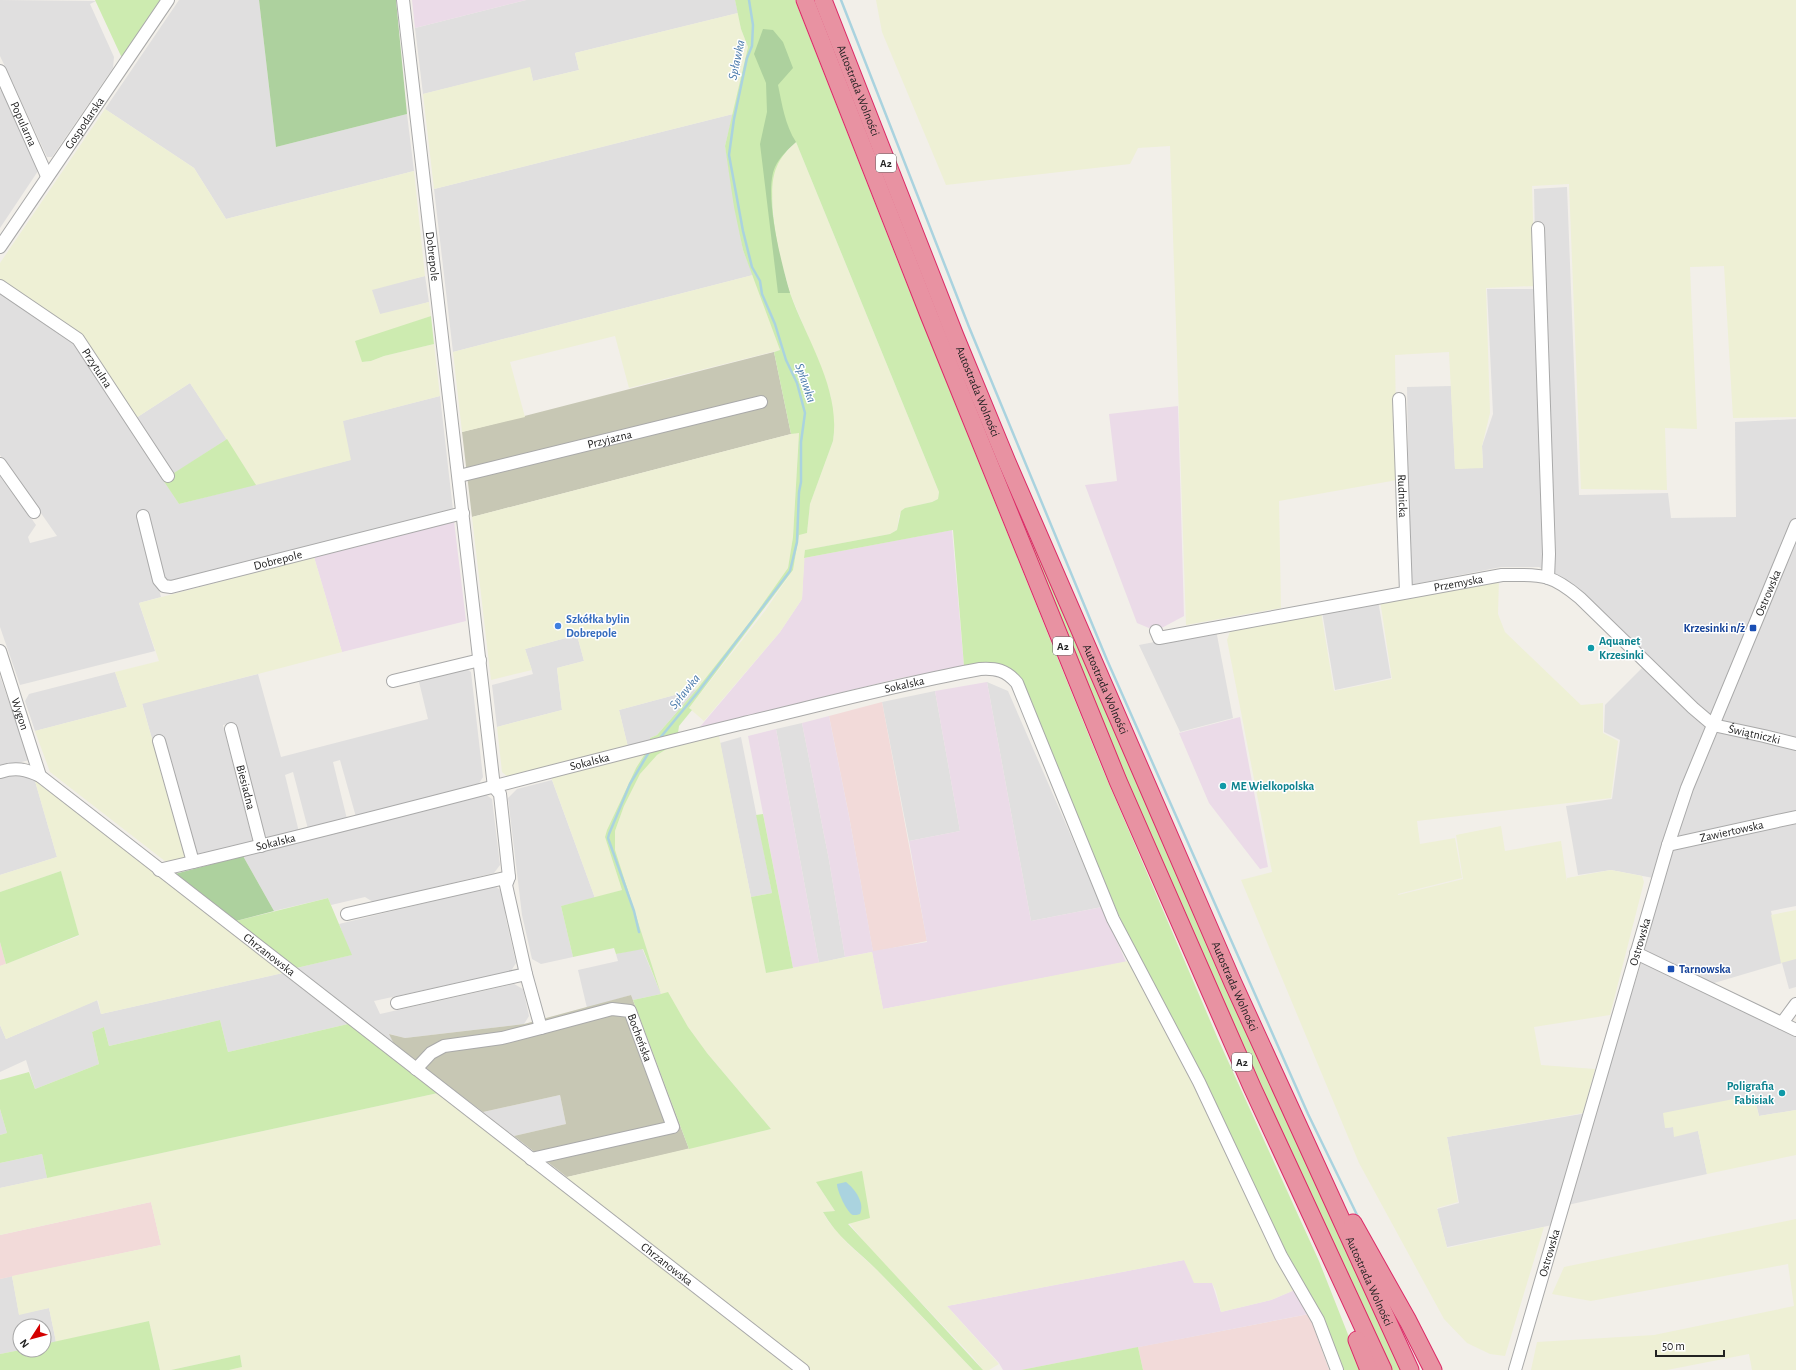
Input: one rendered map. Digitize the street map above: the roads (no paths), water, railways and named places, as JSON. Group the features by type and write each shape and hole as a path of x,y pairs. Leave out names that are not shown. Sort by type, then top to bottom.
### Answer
{"highway":[{"name":"Autostrada Wolności","path":"805,0 926,308 1118,782 1203,976 1383,1370"},
{"name":"Autostrada Wolności","path":"823,0 955,336 1007,462 1296,1124 1410,1370"},
{"path":"1296,1124 1383,1274 1433,1370"},
{"path":"1330,1256 1341,1298 1369,1370"}],"street":[{"name":"Gospodarska","path":"0,247 168,0"},
{"name":"Dobrepole","path":"404,0 494,787"},
{"name":"Popularna","path":"1,77 47,176"},
{"path":"1538,228 1549,554 1548,578"},
{"name":"Przytulna","path":"0,286 78,339 168,476"},
{"name":"Rudnicka","path":"1399,399 1406,592"},
{"name":"Przyjazna","path":"459,476 761,402"},
{"path":"0,464 34,512"},
{"name":"Dobrepole","path":"143,516 159,580 164,586 171,587 463,513"},
{"name":"Ostrowska","path":"1515,1370 1636,953 1686,788 1796,525"},
{"name":"Przemyska","path":"1156,631 1159,638 1502,575 1539,575 1564,585 1580,598 1692,708 1712,725"},
{"name":"Wygon","path":"0,651 40,776"},
{"path":"393,681 480,660"},
{"name":"Sokalska","path":"159,870 261,846 765,718 969,671 993,668 1003,671 1010,675 1017,683 1113,919 1199,1082 1281,1256 1318,1320 1337,1370"},
{"name":"Świątniczki","path":"1712,725 1796,744"},
{"name":"Biesiadna","path":"231,729 261,846"},
{"path":"159,741 193,862"},
{"name":"Chrzanowska","path":"0,772 18,769 30,771 40,776 530,1159 803,1370"},
{"path":"494,787 500,794 509,877 506,885 526,974 541,1028"},
{"name":"Zawiertowska","path":"1668,845 1796,817"},
{"path":"347,914 509,877"},
{"path":"1636,953 1796,1030"},
{"path":"396,1003 526,974"},
{"path":"1782,1023 1796,1004"},
{"name":"Bocheńska","path":"416,1069 431,1053 444,1046 502,1038 612,1009 630,1011 673,1127 530,1159"}],"water":[{"path":"846,1182 853,1188 858,1196 861,1205 860,1214 853,1215 845,1206 840,1196 837,1184"}],"waterway":[{"name":"Spławka","path":"660,738 698,692 790,571 797,542 799,492 801,482 801,442 805,413 797,383 786,360 775,324 762,294 760,281 752,267 743,231 729,155 734,119 747,58 752,46 753,25 749,0"},
{"path":"841,0 969,327 1107,660 1308,1114 1359,1219"},
{"name":"Spławka","path":"639,932 634,911 608,838 630,784 649,752"}],"place":[{"name":"Szkółka bylin Dobrepole","path":"558,626"},
{"name":"Krzesinki n/ż","path":"1753,628"},
{"name":"Aquanet Krzesinki","path":"1591,648"},
{"name":"ME Wielkopolska","path":"1223,786"},
{"name":"Tarnowska","path":"1671,969"},
{"name":"Poligrafia Fabisiak","path":"1782,1093"}]}
